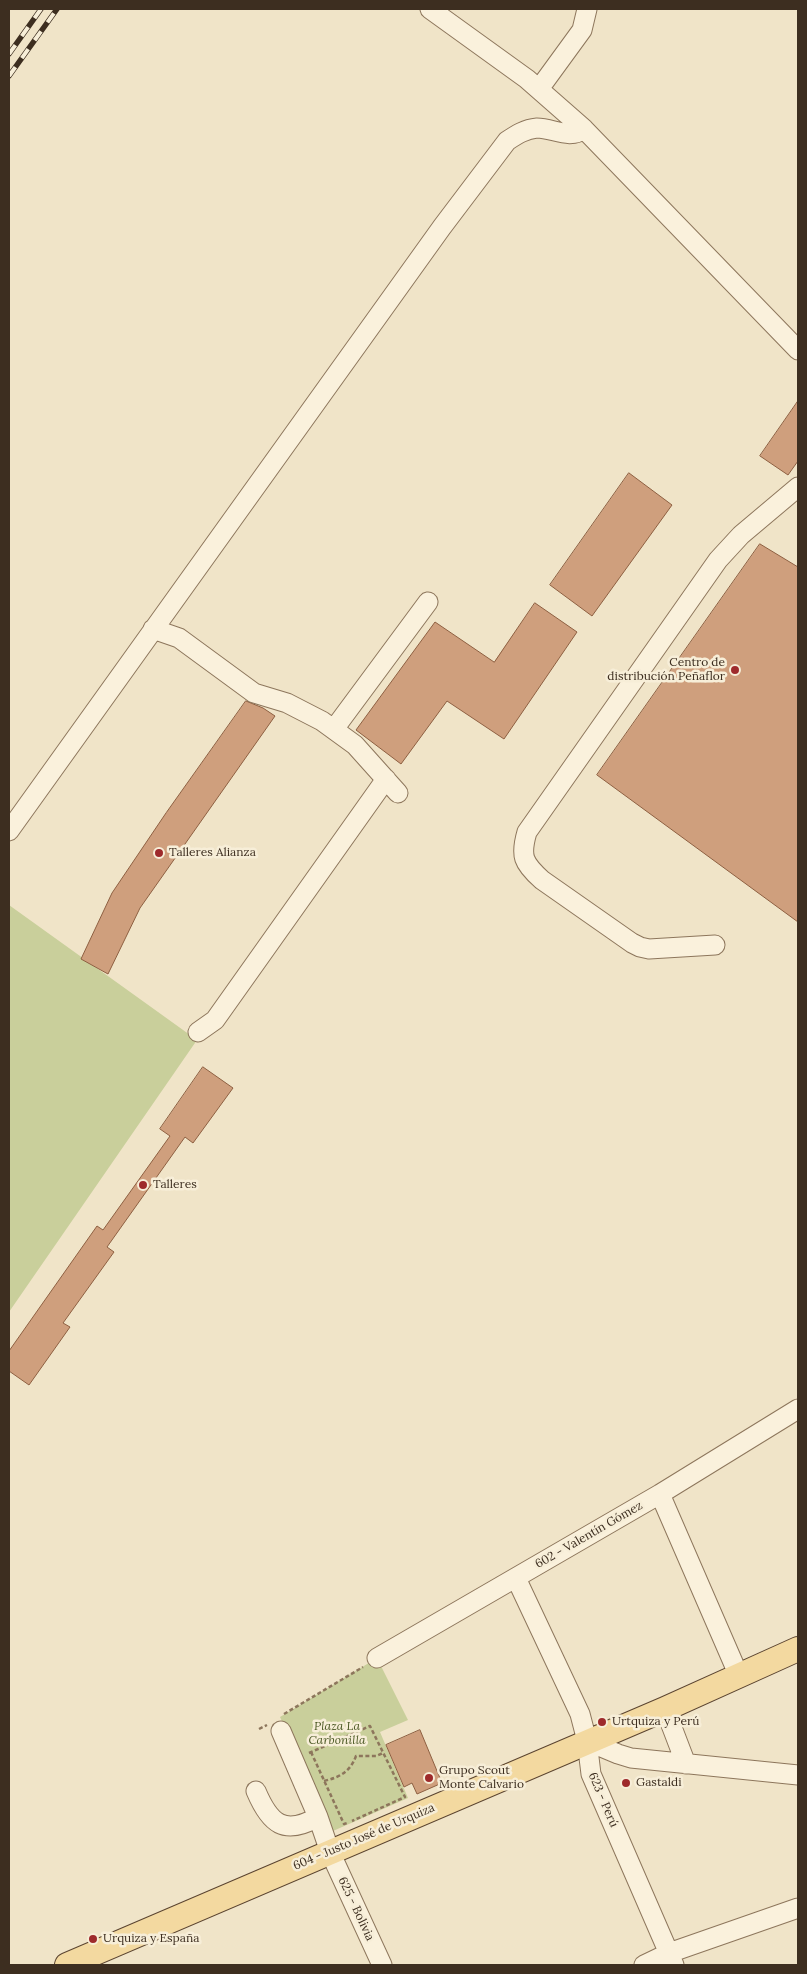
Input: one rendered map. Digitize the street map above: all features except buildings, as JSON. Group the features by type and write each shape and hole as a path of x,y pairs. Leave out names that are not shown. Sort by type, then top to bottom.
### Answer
{"main road":[{"name":"604 - Justo José de Urquiza","path":"81,1962 330,1852 798,1650"}],"street":[{"path":"430,9 539,89 584,129 634,178 798,350"},
{"path":"539,89 582,30 587,9"},
{"path":"9,831 442,227 507,141 520,132 537,128 574,134 584,129"},
{"path":"715,945 649,949 632,943 542,880 531,870 525,860 522,847 527,832 718,560 741,535 798,486"},
{"path":"334,729 428,602"},
{"path":"153,629 179,638 254,693 287,703 322,721 355,745 392,786 215,1020 198,1032"},
{"name":"602 - Valentín Gómez","path":"377,1658 660,1494 798,1409"},
{"path":"660,1494 739,1676"},
{"name":"623 - Perú","path":"516,1578 580,1714 587,1741 591,1774 672,1959"},
{"path":"665,1708 686,1764"},
{"name":"625 - Bolivia","path":"278,1723 302,1756 318,1817 330,1852 382,1965"},
{"path":"587,1741 631,1758 798,1775"},
{"path":"256,1791 269,1815 277,1822 289,1826 302,1826 318,1817"},
{"path":"644,1965 672,1959 798,1908"}],"path":[{"path":"259,1729 278,1723 377,1658"},
{"path":"370,1726 406,1796 344,1824 324,1781 302,1756 370,1726"},
{"path":"324,1781 338,1778 348,1771 356,1756 376,1756 383,1753"}],"green space":[{"path":"9,905 197,1040 9,1312"},
{"name":"Plaza La Carbonilla","path":"377,1658 408,1720 380,1732 408,1798 333,1831 280,1717"}],"railway":[{"path":"9,54 41,9"},
{"path":"9,76 57,9"}],"place":[{"name":"Centro de distribución Peñaflor","path":"735,670"},
{"name":"Talleres Alianza","path":"159,853"},
{"name":"Talleres","path":"143,1185"},
{"name":"Urtquiza y Perú","path":"602,1722"},
{"name":"Grupo Scout Monte Calvario","path":"429,1778"},
{"name":"Gastaldi","path":"626,1783"},
{"name":"Urquiza y España","path":"93,1939"}]}
